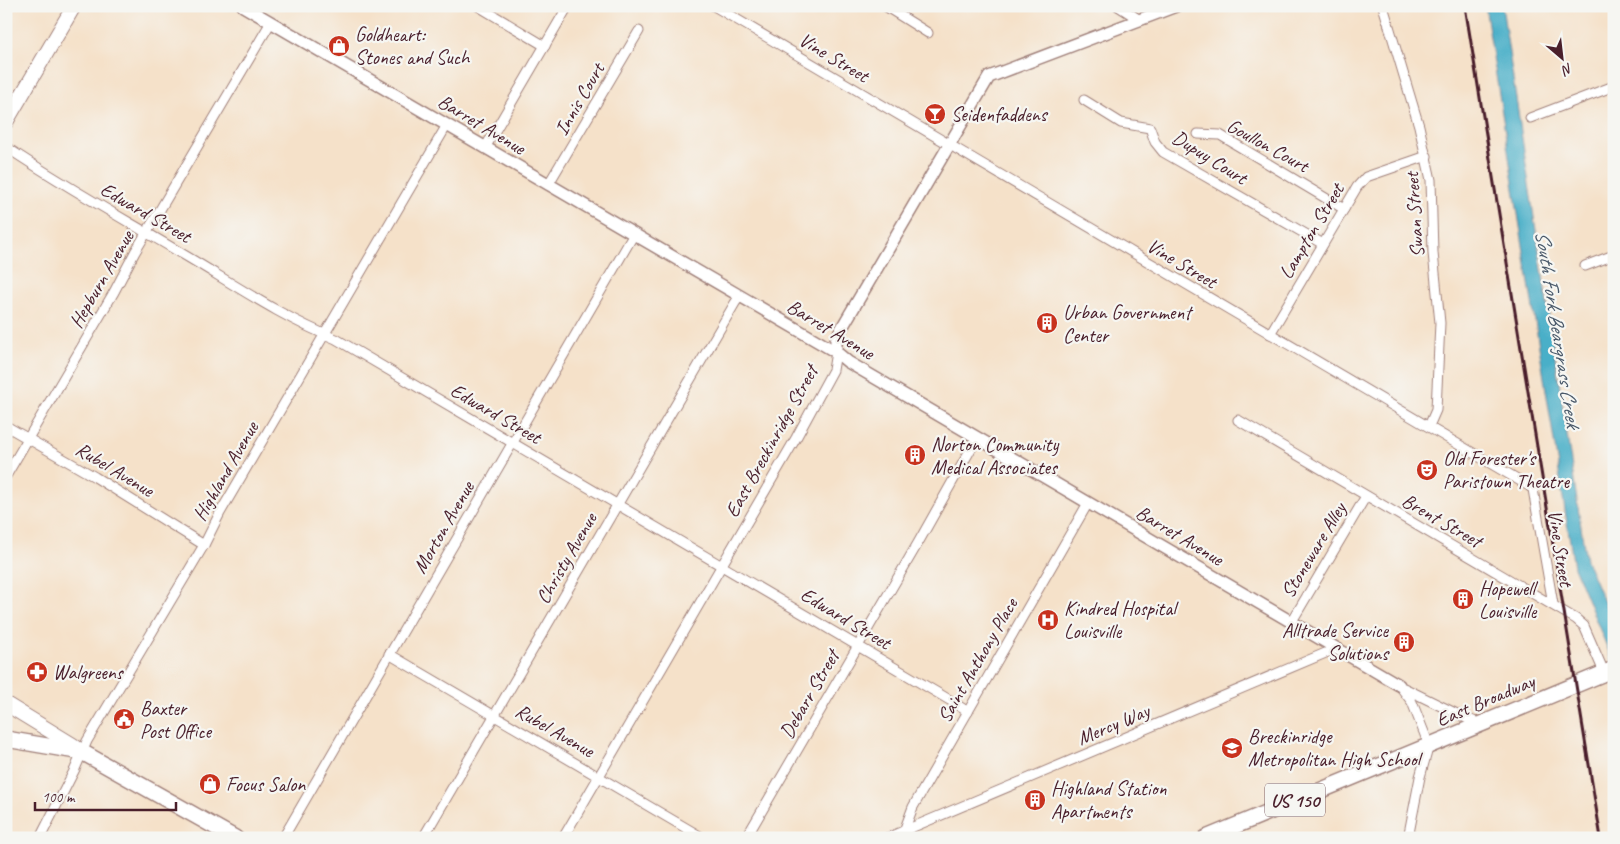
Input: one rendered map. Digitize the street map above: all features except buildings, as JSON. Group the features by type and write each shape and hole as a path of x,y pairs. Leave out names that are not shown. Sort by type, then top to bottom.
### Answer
{"main road":[{"path":"6,122 74,6"},
{"name":"East Broadway","path":"1206,838 1610,670"},
{"path":"6,704 73,744 76,751"},
{"path":"6,739 76,751 235,838"}],"street":[{"name":"Barret Avenue","path":"243,6 836,352 848,362 1335,649 1399,685 1480,724"},
{"path":"478,6 545,46"},
{"path":"485,148 568,6"},
{"name":"Vine Street","path":"714,6 1529,486 1533,489 1552,604"},
{"path":"885,6 928,33"},
{"path":"1118,6 1140,20"},
{"name":"East Breckinridge Street","path":"563,838 833,370 836,340 840,331 989,77 1176,6"},
{"name":"Swan Street","path":"1383,6 1426,156 1431,180 1433,253 1440,323 1436,410 1429,426"},
{"name":"Hepburn Avenue","path":"6,476 271,22"},
{"name":"Innis Court","path":"548,185 639,31"},
{"path":"1530,118 1614,86"},
{"name":"Dupuy Court","path":"1084,100 1121,123 1150,128 1155,142 1163,152 1323,244"},
{"name":"Highland Avenue","path":"40,838 75,769 76,751 204,545 447,125"},
{"name":"Goullon Court","path":"1198,134 1220,135 1344,209"},
{"name":"Edward Street","path":"6,147 60,182 312,330 336,339 722,565 968,712"},
{"name":"Lampton Street","path":"1270,334 1357,187 1366,177 1426,156"},
{"name":"Morton Avenue","path":"284,838 634,234"},
{"path":"1585,266 1614,255"},
{"name":"Christy Avenue","path":"423,838 699,363 740,296"},
{"name":"Brent Street","path":"1238,420 1552,604 1584,626 1610,670"},
{"name":"Rubel Avenue","path":"6,426 95,477 204,545"},
{"name":"Debarr Street","path":"746,838 918,544 977,438"},
{"name":"Stoneware Alley","path":"1291,623 1366,496"},
{"name":"Saint Anthony Place","path":"905,834 913,807 1088,503"},
{"name":"Mercy Way","path":"887,838 905,834 1335,649"},
{"name":"Rubel Avenue","path":"389,654 703,838"},
{"name":"Barret Avenue","path":"1399,685 1412,702 1429,745"},
{"path":"1408,838 1420,777 1429,745"}],"water":[{"name":"South Fork Beargrass Creek","path":"1485,6 1502,6 1586,560 1614,625 1614,664 1574,567"}],"railway":[{"path":"1465,6 1601,838"}],"place":[{"name":"Goldheart: Stones and Such","path":"339,46"},
{"name":"Seidenfaddens","path":"935,114"},
{"name":"Urban Government Center","path":"1047,323"},
{"name":"Norton Community Medical Associates","path":"915,455"},
{"name":"Old Forester's Paristown Theatre","path":"1427,470"},
{"name":"Hopewell Louisville","path":"1463,599"},
{"name":"Kindred Hospital Louisville","path":"1048,620"},
{"name":"Alltrade Service Solutions","path":"1404,642"},
{"name":"Walgreens","path":"37,672"},
{"name":"Baxter Post Office","path":"124,719"},
{"name":"Breckinridge Metropolitan High School","path":"1232,748"},
{"name":"Focus Salon","path":"210,784"},
{"name":"Highland Station Apartments","path":"1035,800"}]}
